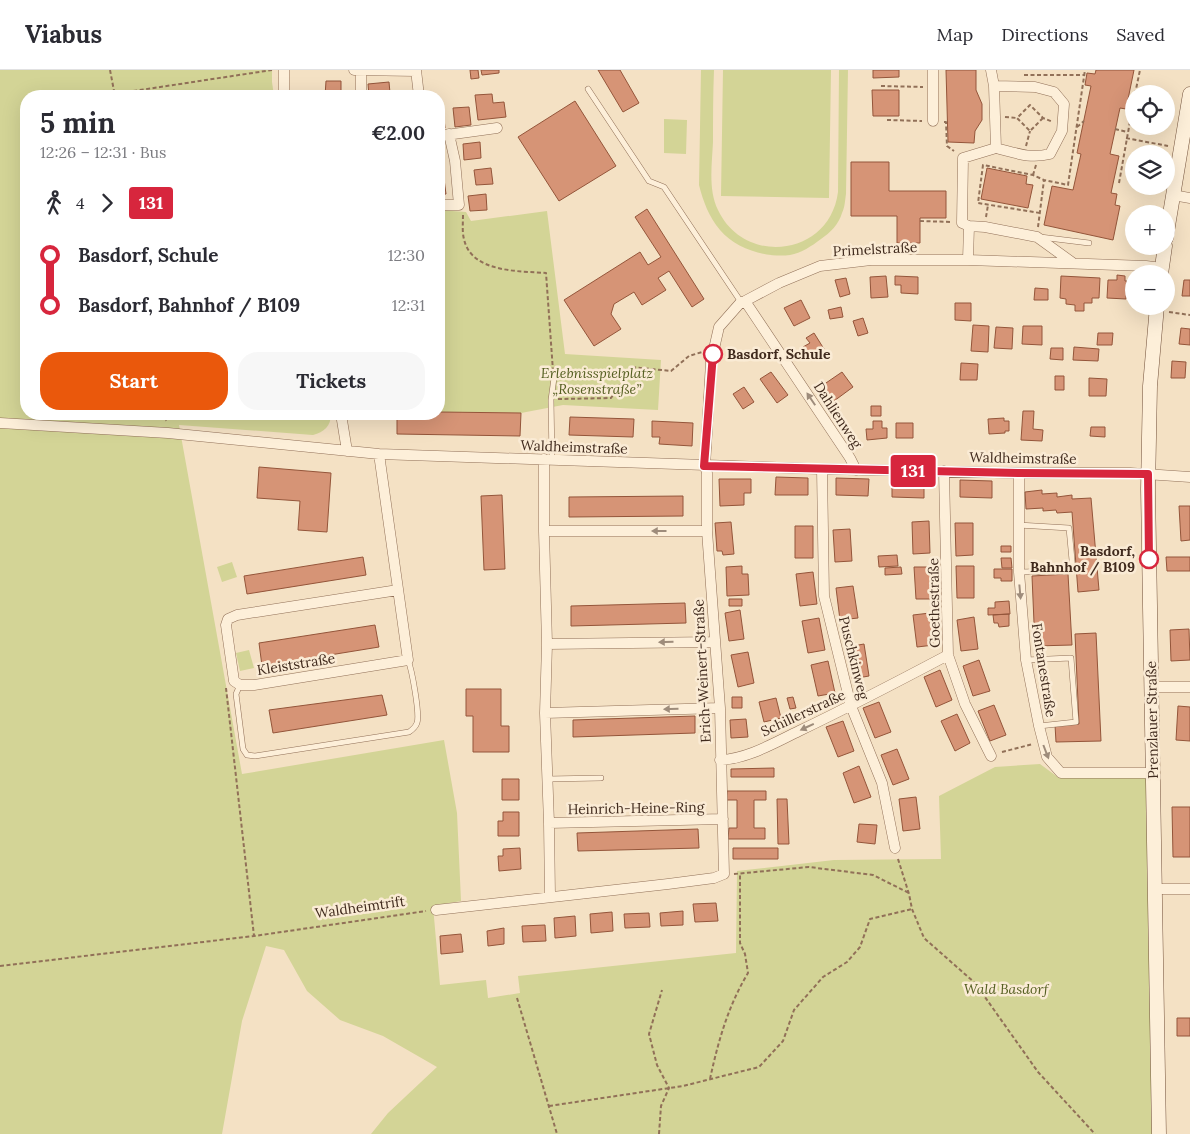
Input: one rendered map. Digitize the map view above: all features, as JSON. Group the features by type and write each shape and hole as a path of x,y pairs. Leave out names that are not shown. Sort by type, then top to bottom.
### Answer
{"main road":[{"path":"1175,183 1190,94"},
{"path":"1171,205 1173,195"},
{"name":"Prenzlauer Straße","path":"1159,1134 1148,474 1150,386 1163,315"}],"street":[{"path":"284,70 284,90"},
{"path":"354,70 416,70 418,90"},
{"path":"361,70 361,90"},
{"path":"933,70 933,121"},
{"path":"991,70 994,86 996,148"},
{"path":"968,260 963,158 996,148 1038,157 1050,154 1062,131 1064,104 1054,92 1035,87 994,86"},
{"path":"445,135 497,128"},
{"path":"445,137 455,161 459,206 445,205"},
{"path":"1173,195 1190,198"},
{"path":"965,225 1037,237 1073,263"},
{"name":"Primelstraße","path":"704,466 711,362 719,328 743,301 779,282 820,266 871,260 968,260 1125,265"},
{"name":"Dahlienweg","path":"743,301 850,458 856,470"},
{"path":"342,420 347,452"},
{"name":"Waldheimstraße","path":"0,423 168,433 379,454 704,466 1148,474 1190,477"},
{"path":"379,454 408,660"},
{"name":"Heinrich-Heine-Ring","path":"548,460 544,531 550,896"},
{"name":"Erich-Weinert-Straße","path":"704,466 707,473 707,531 720,708 724,874"},
{"name":"Puschkinweg","path":"822,469 824,596 851,706 882,783 895,848"},
{"name":"Goethestraße","path":"944,471 948,656 965,704 991,756"},
{"name":"Fontanestraße","path":"1019,473 1018,572 1026,660 1047,757 1061,773 1152,773"},
{"path":"544,531 707,531"},
{"path":"237,683 226,625 228,620 237,616 398,590"},
{"path":"547,644 715,642"},
{"name":"Schillerstraße","path":"720,760 733,760 776,742 948,656"},
{"name":"Kleiststraße","path":"237,683 254,685 408,660"},
{"path":"1152,687 1190,687"},
{"path":"546,713 720,708"},
{"name":"Heinrich-Heine-Ring","path":"549,824 723,819"},
{"path":"436,910 714,878 724,874"},
{"path":"1154,889 1190,889"}],"lane":[{"path":"588,88 649,181 664,187 743,301"},
{"path":"1037,237 1089,243"},
{"path":"548,460 554,378"},
{"path":"1018,525 1069,528 1073,570 1018,572"},
{"path":"1026,660 1071,658 1076,722 1039,726"},
{"path":"237,683 236,694 243,749 247,755 255,756 408,732 414,728 418,717 411,668 408,660"},
{"path":"548,779 601,778"}],"path":[{"path":"110,70 114,90"},
{"path":"146,90 272,70"},
{"path":"1040,213 978,204 983,165 1033,175 1044,180 1068,185 1085,70"},
{"path":"1137,85 1140,70"},
{"path":"1018,75 1084,75"},
{"path":"880,86 933,87"},
{"path":"1023,155 1030,131 1043,118 1030,105 1017,118 1030,131"},
{"path":"887,120 946,122 947,146 963,158"},
{"path":"1115,129 1125,132"},
{"path":"1119,183 1126,135"},
{"path":"1126,138 1181,148"},
{"path":"1037,237 1044,180"},
{"path":"459,206 462,210 464,240 467,248 477,258 500,269 546,273 554,378"},
{"path":"920,222 965,225"},
{"path":"1175,312 1190,315"},
{"path":"551,400 611,398 631,367 671,371 690,356 714,348"},
{"path":"237,683 226,688 254,936"},
{"path":"991,756 1043,741"},
{"path":"895,848 912,909 924,938 975,983 1038,1072 1095,1134"},
{"path":"724,874 809,867 873,876 909,894"},
{"path":"710,1079 717,1045 735,994 748,973 740,943 740,873"},
{"path":"549,1106 670,1088 759,1067 783,1041 794,1010 824,977 847,962 860,947 870,919 912,909"},
{"name":"Waldheimtrift","path":"0,966 254,936 436,910"},
{"path":"662,990 649,1034 657,1065 670,1088"},
{"path":"517,998 557,1134"},
{"path":"659,1134 661,1106 670,1088"}],"green space":[{"name":"Wald Basdorf","path":"0,70 272,70 273,90 20,90 20,420 330,420 326,428 313,435 179,425 242,774 444,740 457,813 461,901 433,906 440,985 486,980 488,998 520,993 518,976 736,953 737,871 834,860 941,859 939,796 995,767 1040,764 1059,778 1148,778 1154,1134 371,1134 388,1113 437,1067 383,1036 340,1020 307,991 284,950 266,946 242,1021 222,1134 0,1134"},
{"path":"701,70 714,70 711,177 713,194 718,210 731,228 747,240 766,246 785,246 804,241 820,230 832,213 838,192 839,70 848,70 846,194 844,206 841,217 834,228 810,247 798,253 781,256 752,251 727,237 713,220 699,185"},
{"path":"723,70 831,70 829,198 721,196"},
{"path":"664,119 687,120 686,154 664,153"},
{"name":"Erlebnisspielplatz „Rosenstraße”","path":"445,210 466,212 471,221 547,211 565,354 661,360 658,410 563,405 521,413 445,412"},
{"path":"232,562 237,577 222,582 217,567"},
{"path":"249,650 254,668 240,671 236,653"}],"building":[{"path":"470,70 478,70 479,78 471,79"},
{"path":"481,70 499,70 499,73 482,75"},
{"path":"598,70 620,70 639,103 623,112"},
{"path":"873,70 899,70 899,77 873,78"},
{"path":"946,70 976,70 976,90 982,104 982,120 975,131 974,143 948,142"},
{"path":"1096,70 1134,70 1131,85 1125,85 1125,109 1120,108 1110,154 1119,156 1111,193 1117,194 1115,205 1120,206 1113,240 1044,225 1052,186 1073,190 1081,154 1077,153 1091,86 1085,85 1087,73 1095,74"},
{"path":"326,81 341,81 341,90 325,90"},
{"path":"389,82 390,90 368,90 368,84"},
{"path":"872,90 899,90 899,116 873,116"},
{"path":"492,94 493,103 504,102 506,117 478,120 475,95"},
{"path":"575,101 616,166 559,201 518,137"},
{"path":"469,107 471,125 455,127 453,108"},
{"path":"480,142 481,158 464,160 463,144"},
{"path":"851,162 889,162 889,191 946,191 946,218 920,218 920,243 897,243 897,216 851,216"},
{"path":"491,168 493,184 476,185 474,170"},
{"path":"987,168 1027,176 1026,184 1033,185 1028,208 981,199"},
{"path":"486,194 487,210 470,211 468,196"},
{"path":"647,209 704,299 692,307 669,271 658,278 666,290 642,305 634,292 614,304 611,314 621,329 594,346 564,300 640,252 648,265 661,257 635,217"},
{"path":"1117,275 1125,276 1125,299 1107,298 1108,280 1117,280"},
{"path":"886,276 888,297 871,298 870,277"},
{"path":"895,276 918,277 918,294 901,293 901,285 895,285"},
{"path":"1061,276 1100,278 1099,298 1092,298 1092,303 1084,303 1084,311 1075,311 1075,305 1066,304 1066,299 1060,298"},
{"path":"846,278 850,294 840,297 835,280"},
{"path":"1184,280 1190,280 1190,296 1182,296"},
{"path":"1035,288 1048,289 1048,300 1034,300"},
{"path":"801,300 810,318 794,326 784,308"},
{"path":"955,303 971,303 971,321 955,320"},
{"path":"841,307 843,317 830,319 828,310"},
{"path":"863,318 868,333 858,336 853,321"},
{"path":"973,325 989,326 988,352 971,351"},
{"path":"1023,326 1042,326 1042,345 1022,344"},
{"path":"996,327 1013,328 1012,349 994,348"},
{"path":"1181,328 1190,329 1190,345 1179,344"},
{"path":"814,333 824,349 810,358 803,347 810,343 806,338"},
{"path":"1098,333 1113,333 1112,345 1097,345"},
{"path":"1074,347 1099,349 1098,361 1073,360"},
{"path":"1051,348 1063,348 1063,360 1050,359"},
{"path":"1172,361 1186,362 1185,378 1171,378"},
{"path":"961,363 978,364 977,380 960,380"},
{"path":"771,372 788,395 777,403 760,379"},
{"path":"842,372 853,387 834,401 823,385"},
{"path":"1055,376 1064,376 1064,390 1055,390"},
{"path":"1089,378 1107,379 1106,396 1089,396"},
{"path":"744,387 754,402 743,409 733,394"},
{"path":"871,406 881,406 881,416 871,416"},
{"path":"1023,411 1034,411 1033,429 1043,430 1042,441 1021,440"},
{"path":"445,412 521,413 520,436 397,434 397,420 445,420"},
{"path":"570,417 634,419 633,437 569,435"},
{"path":"1004,418 1004,421 1009,421 1009,431 989,434 988,419"},
{"path":"652,421 693,423 692,446 659,444 660,437 652,437"},
{"path":"873,421 882,421 882,428 887,428 887,438 867,440 866,429 873,429"},
{"path":"896,423 913,423 913,438 896,438"},
{"path":"1091,427 1105,427 1105,437 1090,436"},
{"path":"259,467 331,473 327,532 298,530 300,501 257,498"},
{"path":"776,477 808,478 808,495 775,495"},
{"path":"836,478 869,479 868,496 836,495"},
{"path":"719,479 751,479 751,493 744,493 744,505 720,506"},
{"path":"892,480 924,481 924,498 892,497"},
{"path":"960,480 992,481 992,498 960,497"},
{"path":"1042,490 1042,494 1057,493 1057,497 1072,495 1072,499 1091,498 1099,590 1078,592 1072,512 1057,513 1056,510 1043,511 1043,508 1026,509 1025,492"},
{"path":"502,495 505,569 484,570 481,496"},
{"path":"683,496 683,516 569,517 569,497"},
{"path":"1179,506 1190,506 1190,540 1181,541"},
{"path":"929,521 930,553 913,554 912,522"},
{"path":"731,522 734,554 723,555 722,551 717,551 715,523"},
{"path":"955,523 973,523 973,555 956,556"},
{"path":"795,526 813,526 813,558 795,558"},
{"path":"850,529 852,561 835,562 833,530"},
{"path":"1001,546 1011,546 1011,552 1001,552"},
{"path":"897,555 898,566 879,567 878,556"},
{"path":"363,557 366,575 247,594 244,576"},
{"path":"1166,557 1190,557 1190,571 1167,571"},
{"path":"1001,558 1011,558 1012,568 1002,568"},
{"path":"742,566 742,574 748,574 749,595 727,596 726,567"},
{"path":"956,566 974,566 974,598 957,598"},
{"path":"901,567 902,574 885,575 885,568"},
{"path":"914,567 932,567 933,599 916,599"},
{"path":"994,569 1012,569 1012,581 1001,581 1001,578 994,578"},
{"path":"813,572 817,604 800,606 796,574"},
{"path":"1068,574 1072,645 1035,646 1032,576"},
{"path":"853,586 858,618 840,620 836,588"},
{"path":"729,599 742,599 742,606 729,606"},
{"path":"1009,601 1010,614 988,615 988,608 995,608 995,602"},
{"path":"685,603 686,623 571,626 571,606"},
{"path":"740,610 744,639 729,641 725,613"},
{"path":"930,613 934,645 917,647 913,615"},
{"path":"1009,614 1009,626 999,627 998,623 994,623 993,615"},
{"path":"974,617 978,649 961,651 957,620"},
{"path":"819,618 825,650 808,653 802,621"},
{"path":"375,625 379,647 262,666 259,643"},
{"path":"1189,629 1190,660 1171,661 1170,630"},
{"path":"1096,633 1101,741 1056,742 1055,725 1079,724 1075,634"},
{"path":"864,644 869,676 852,679 847,647"},
{"path":"748,652 754,683 738,687 731,655"},
{"path":"979,660 990,691 973,696 963,666"},
{"path":"828,661 835,693 818,696 811,665"},
{"path":"940,670 952,700 936,707 924,677"},
{"path":"466,689 501,689 501,726 509,726 509,752 473,752 473,716 466,716"},
{"path":"382,695 387,715 273,733 269,710"},
{"path":"732,697 742,697 742,708 732,708"},
{"path":"793,697 796,708 790,709 787,698"},
{"path":"776,698 781,718 764,722 759,702"},
{"path":"879,702 891,732 875,738 863,708"},
{"path":"994,705 1006,735 990,741 978,711"},
{"path":"1178,706 1190,707 1190,741 1176,740"},
{"path":"957,714 970,743 955,751 941,721"},
{"path":"695,716 695,733 573,737 573,720"},
{"path":"746,719 748,737 731,738 730,720"},
{"path":"843,721 854,751 838,757 826,727"},
{"path":"897,749 909,779 893,785 881,755"},
{"path":"859,766 871,797 854,803 843,773"},
{"path":"774,768 774,777 731,777 731,769"},
{"path":"502,779 519,779 519,800 502,800"},
{"path":"727,791 766,791 766,800 754,800 754,828 765,828 765,839 728,839 729,828 737,828 737,800 726,800"},
{"path":"916,797 920,829 903,831 899,799"},
{"path":"777,799 787,799 789,844 778,844"},
{"path":"1172,807 1190,807 1190,857 1173,857"},
{"path":"503,812 519,812 519,836 498,836 498,821 503,821"},
{"path":"859,824 877,825 875,844 857,842"},
{"path":"698,829 699,848 578,851 577,833"},
{"path":"520,848 521,869 499,871 498,856 503,856 503,849"},
{"path":"733,848 778,848 778,859 733,859"},
{"path":"716,903 718,921 695,922 693,904"},
{"path":"683,911 683,925 661,926 660,913"},
{"path":"612,912 613,931 591,933 590,914"},
{"path":"649,913 650,927 625,928 624,914"},
{"path":"575,916 576,936 555,938 554,918"},
{"path":"545,925 546,941 523,942 522,926"},
{"path":"504,928 504,944 488,946 487,931"},
{"path":"461,934 463,952 441,954 440,936"},
{"path":"1177,1018 1190,1018 1190,1036 1177,1036"}],"bus line":[{"name":"131","path":"713,354 704,466 1148,474 1149,559"}],"place":[{"name":"Basdorf, Schule","path":"713,354"},
{"name":"Basdorf, Bahnhof / B109","path":"1149,559"}]}
